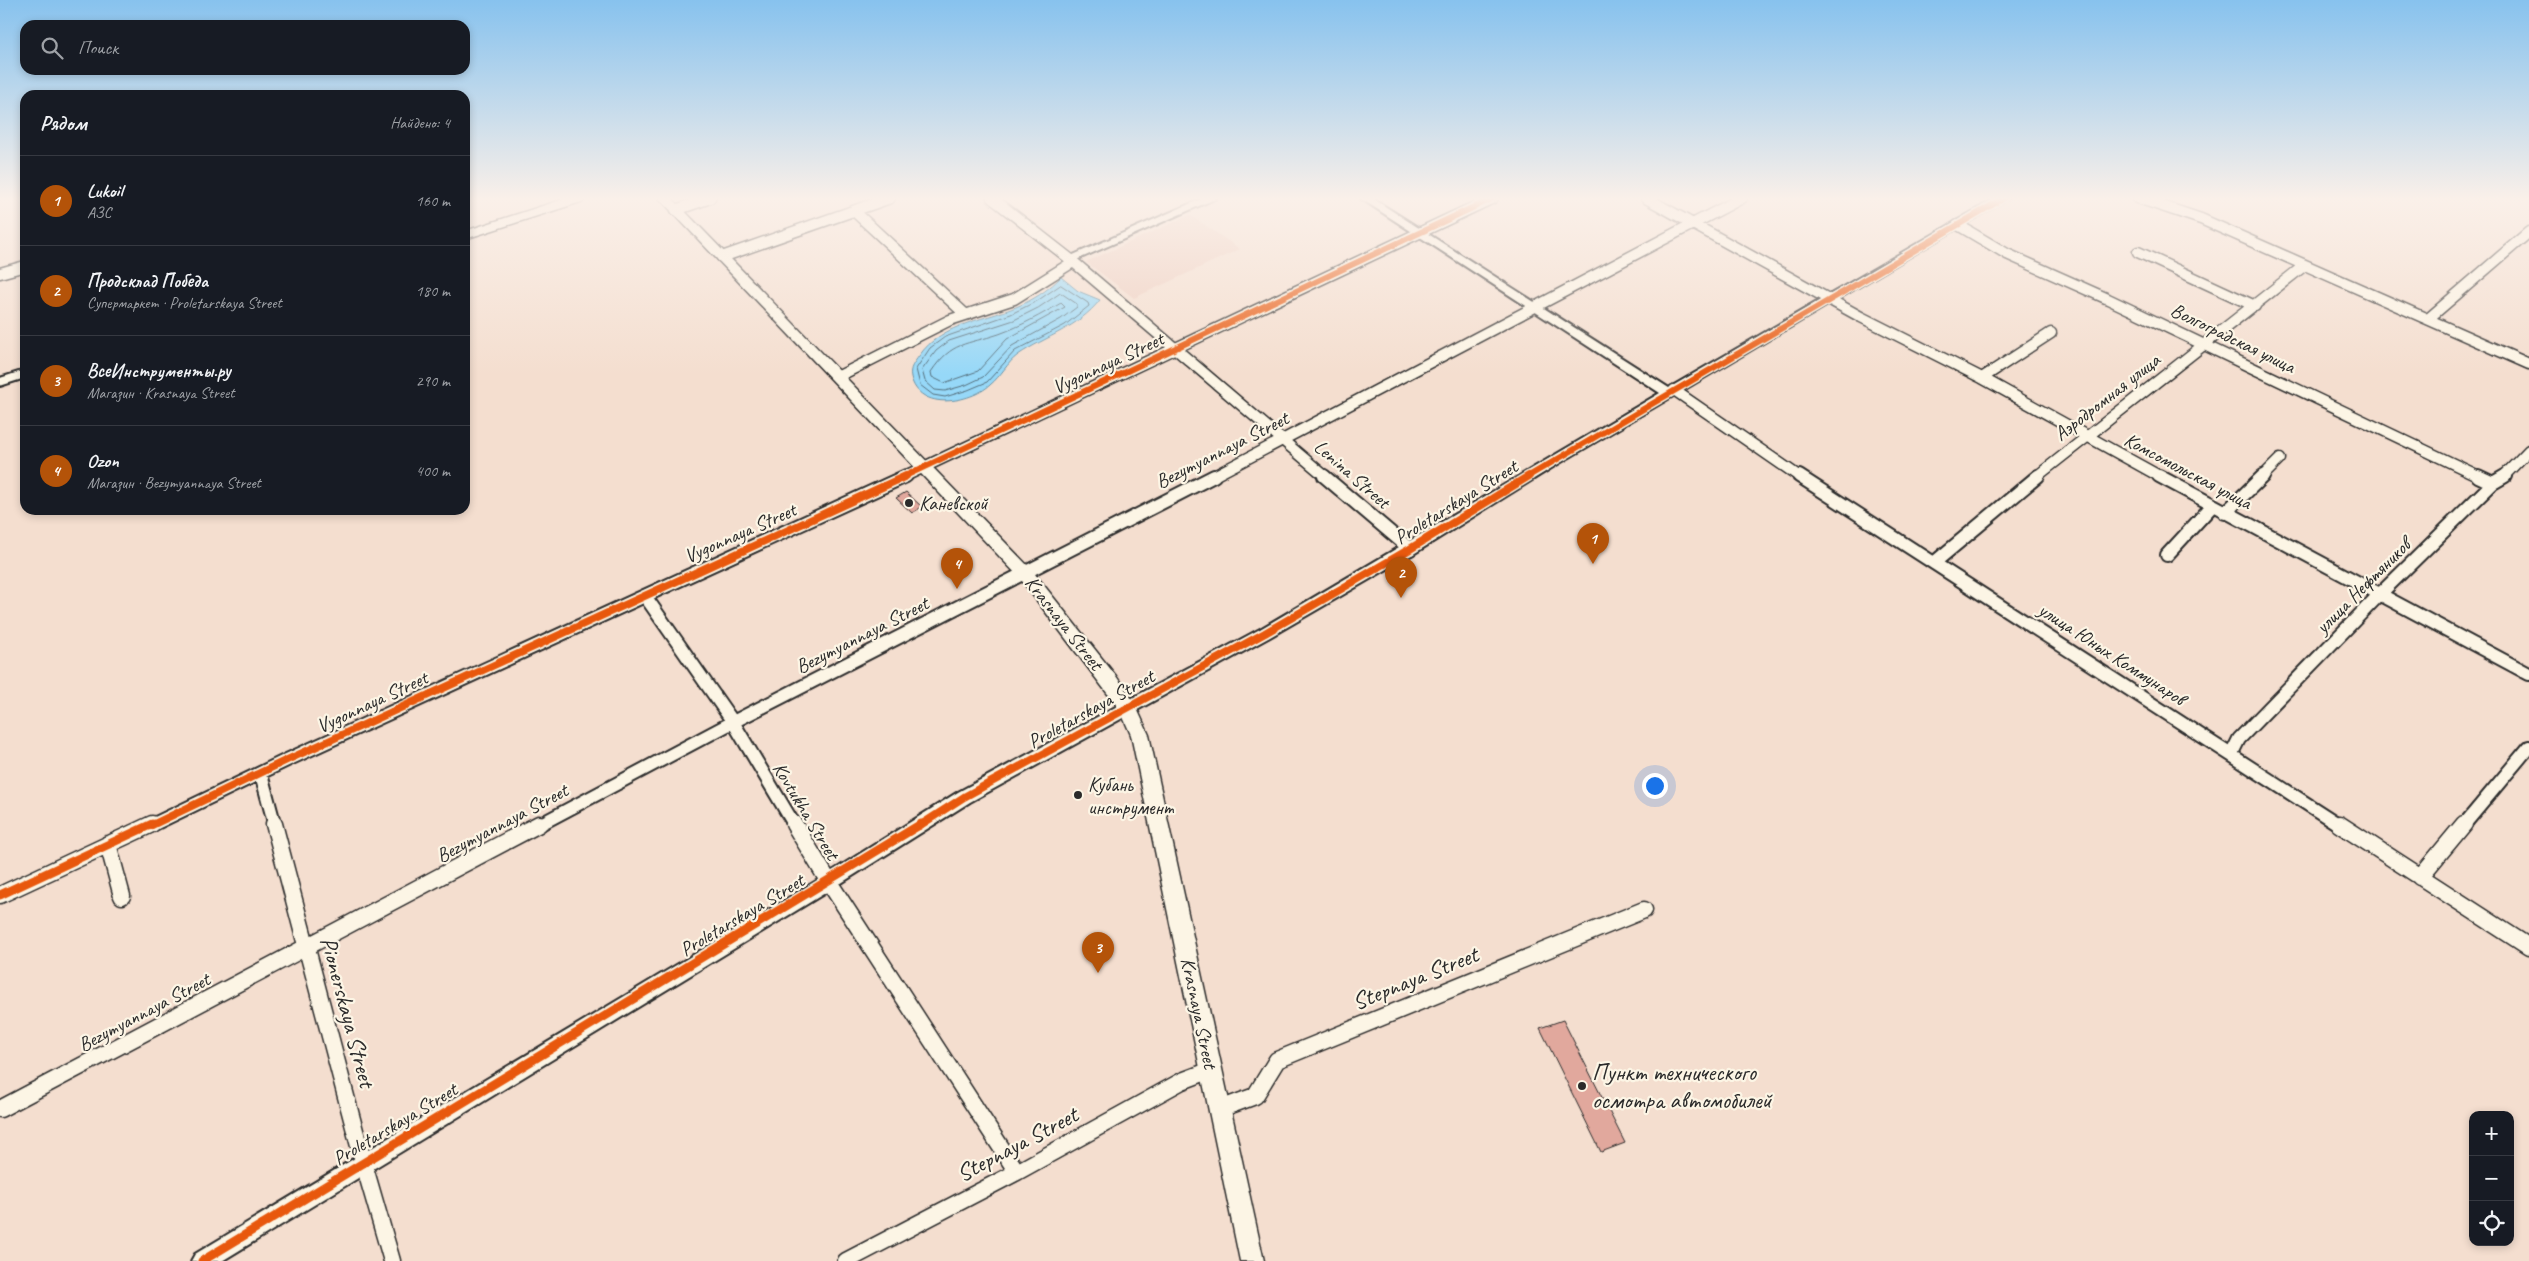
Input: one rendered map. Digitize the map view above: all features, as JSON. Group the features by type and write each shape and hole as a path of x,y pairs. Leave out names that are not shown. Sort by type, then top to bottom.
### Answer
{"main road":[{"name":"Krasnaya Street","path":"722,258 1025,573 1128,707 1140,735 1252,1261"}],"street":[{"path":"903,257 965,314"},
{"name":"Lenina Street","path":"1067,257 1174,350 1284,440 1410,549"},
{"path":"837,377 867,363 898,345 965,314 1003,304 1030,292 1071,260 1078,257"},
{"name":"Vygonnaya Street","path":"0,895 261,774 286,760 925,467 1367,257"},
{"name":"улица Юных Коммунаров","path":"1458,257 1672,392 1760,451 1935,562 2529,947"},
{"name":"Bezymyannaya Street","path":"0,1109 733,722 1284,440 1628,257"},
{"name":"Комсомольская улица","path":"1755,257 1982,378 2212,506 2381,593 2529,674"},
{"name":"Proletarskaya Street","path":"202,1261 829,882 964,797 1265,633 1904,257"},
{"name":"Волгоградская улица","path":"2013,257 2205,345 2493,483"},
{"path":"2149,257 2255,306"},
{"path":"2287,257 2529,364"},
{"path":"2428,320 2500,257"},
{"name":"Аэродромная улица","path":"1935,562 1953,544 2085,436 2205,345 2305,265"},
{"path":"0,273 20,267"},
{"path":"1982,378 2051,333"},
{"path":"0,382 20,376"},
{"name":"улица Нефтяников","path":"2231,755 2239,739 2381,593 2493,483 2506,475 2529,450"},
{"path":"2225,513 2280,459"},
{"path":"2167,555 2212,506"},
{"name":"Kovtukha Street","path":"645,596 733,722 829,882 1017,1172"},
{"path":"2420,877 2529,747"},
{"name":"Pionerskaya Street","path":"261,774 306,948 392,1261"},
{"path":"108,844 122,896"},
{"name":"Stepnaya Street","path":"1220,1109 1255,1096 1277,1060 1644,910"},
{"name":"Stepnaya Street","path":"846,1261 1017,1172 1182,1081 1211,1070"}],"shaded area":[{"path":"1097,257 1223,257 1134,298 1086,262"}],"water":[{"path":"1061,277 1078,291 1100,300 1082,318 1018,355 990,385 970,396 958,400 934,400 924,396 916,388 911,377 912,366 929,344 940,335 967,323 1025,303 1044,292"}],"building":[{"name":"Каневской","path":"906,492 922,507 912,513 896,498"},
{"name":"Пункт технического осмотра автомобилей","path":"1563,1020 1625,1143 1601,1152 1540,1028"}],"cycle path":[{"path":"0,895 261,774 287,760 925,467 1369,257"},
{"path":"202,1261 829,882 964,797 1265,633 1410,549 1548,464 1903,257"}],"place":[{"name":"Каневской","path":"909,503"},
{"name":"Lukoil","path":"1593,564"},
{"name":"Ozon","path":"957,589"},
{"name":"Продсклад Победа","path":"1401,598"},
{"name":"Кубань инструмент","path":"1078,795"},
{"name":"ВсеИнструменты.ру","path":"1098,973"},
{"name":"Пункт технического осмотра автомобилей","path":"1582,1086"}]}
